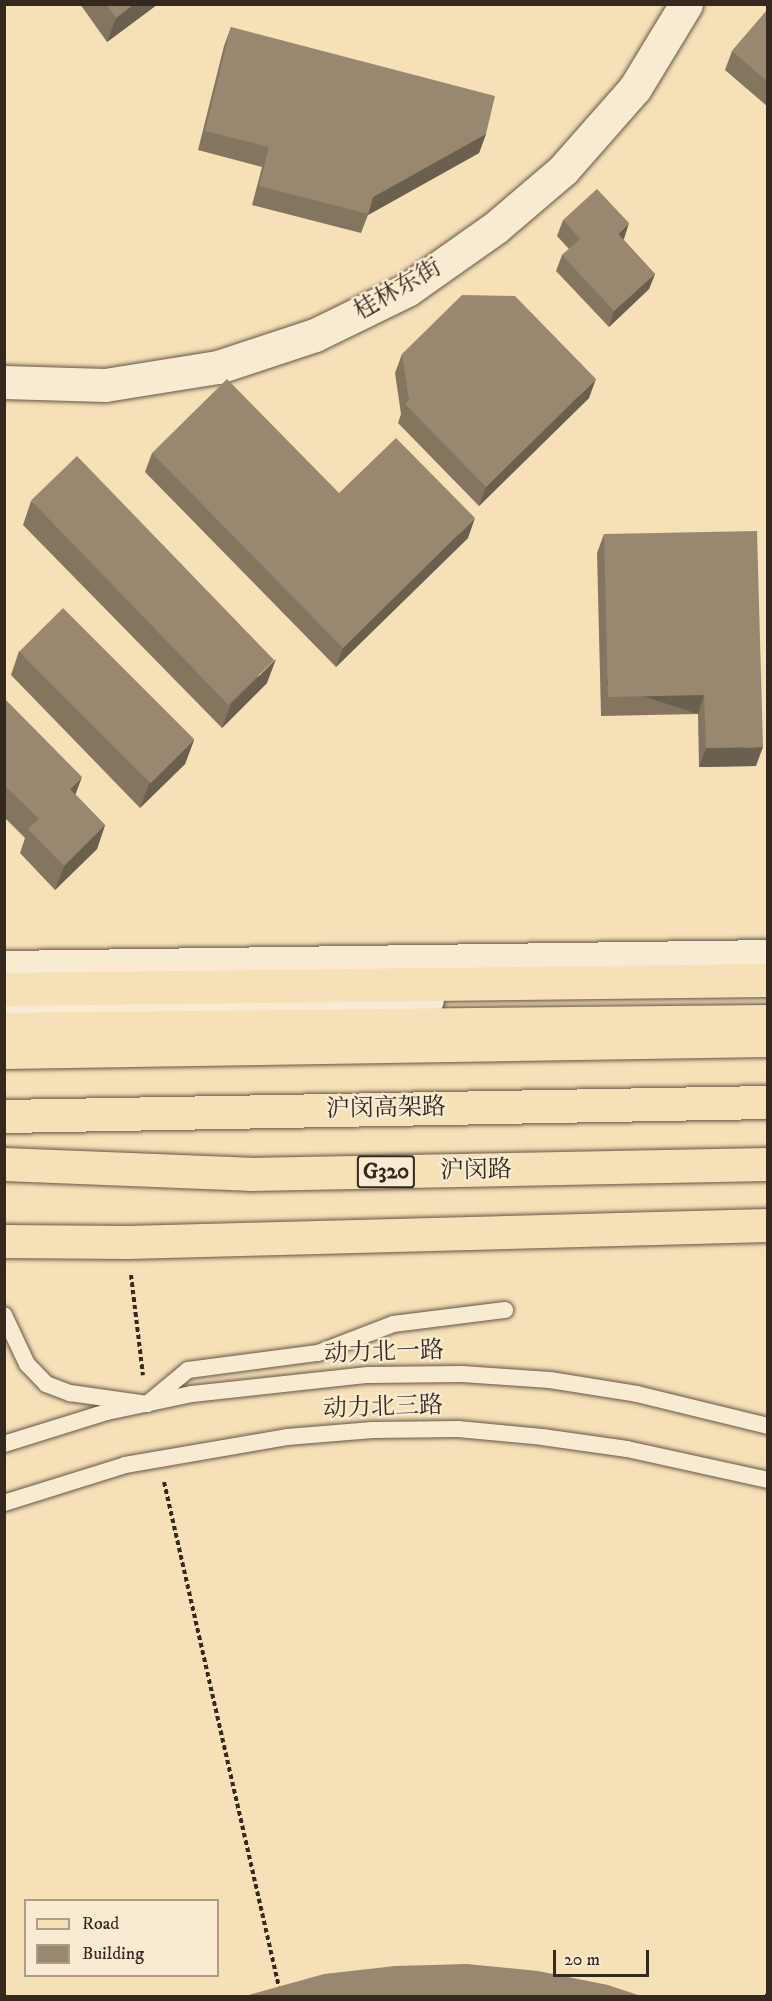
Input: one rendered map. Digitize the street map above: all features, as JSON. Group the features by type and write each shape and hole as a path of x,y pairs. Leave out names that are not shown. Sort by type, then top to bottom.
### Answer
{"main road":[{"name":"桂林东街","path":"4,382 105,385 218,367 315,335 407,290 495,228 563,170 635,88 686,4"},
{"path":"4,967 768,956"},
{"path":"4,990 768,980"},
{"path":"4,1012 768,990"},
{"path":"4,1029 768,1021"},
{"path":"4,1052 768,1040"},
{"name":"沪闵高架路","path":"4,1116 768,1102"},
{"name":"沪闵路","path":"4,1164 249,1174 768,1164"},
{"path":"4,1240 127,1242 768,1225"}],"lane":[{"path":"4,1316 27,1364 46,1384 70,1393 147,1404 188,1370 318,1353 393,1324 505,1310"},
{"name":"动力北一路","path":"4,1444 147,1404 277,1382 368,1375 462,1374 549,1380 638,1394 768,1426"},
{"name":"动力北三路","path":"4,1503 125,1465 287,1437 458,1429 627,1449 768,1480"}],"path":[{"path":"127,1242 147,1404"},
{"path":"159,1458 281,1996"}],"building":[{"path":"106,4 134,4 116,18"},
{"path":"768,9 768,82 732,51"},
{"path":"231,27 495,96 486,134 373,197 368,214 259,186 269,147 205,131"},
{"path":"597,189 629,223 618,234 655,274 614,311 562,255 580,239 563,220"},
{"path":"462,295 515,296 596,379 486,487 405,404 409,400 402,354"},
{"path":"227,379 339,493 396,438 475,518 343,648 152,453"},
{"path":"77,456 274,660 228,705 31,500"},
{"path":"757,531 763,747 706,748 704,695 608,697 604,534"},
{"path":"63,608 195,740 151,783 19,652"},
{"path":"4,698 82,777 70,789 105,825 64,866 28,829 39,819 4,785"},
{"path":"467,1964 538,1971 608,1985 641,1996 245,1996 324,1974 395,1966"}]}
